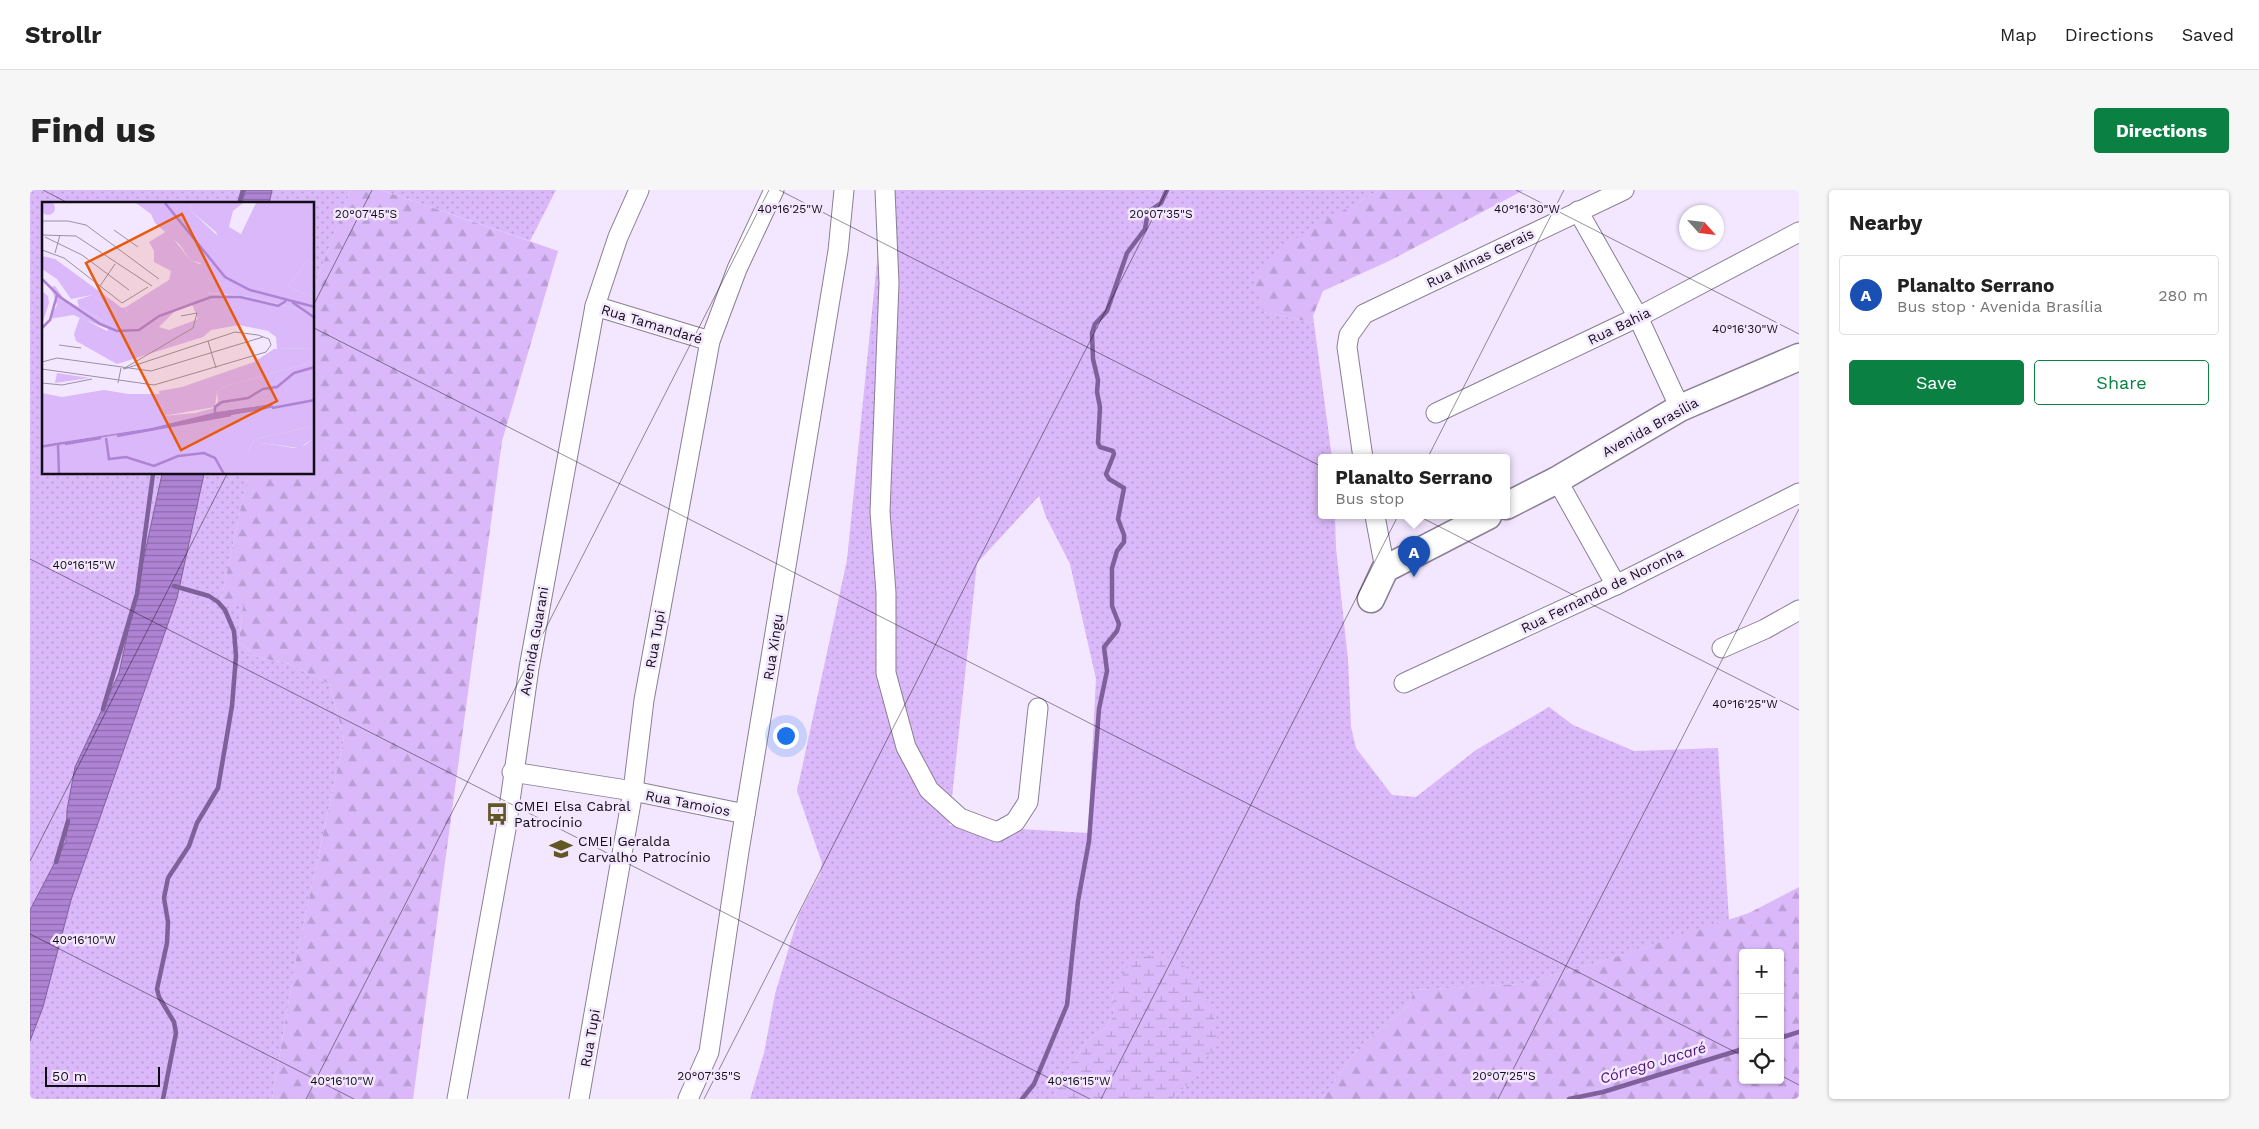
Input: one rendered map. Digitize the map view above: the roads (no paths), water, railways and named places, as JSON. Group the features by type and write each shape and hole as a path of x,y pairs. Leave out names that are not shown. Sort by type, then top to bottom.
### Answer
{"street":[{"name":"Avenida Guarani","path":"457,1099 506,829 512,772 529,668 594,306 618,237 639,190"},
{"name":"Rua Tupi","path":"579,1099 633,792 644,700 710,342 737,269 774,190"},
{"name":"Rua Xingu","path":"688,1099 709,1052 745,814 838,251 844,190"},
{"path":"885,190 889,283 880,512 886,593 886,673 906,747 929,790 960,818 997,832 1016,822 1028,802 1038,708"},
{"name":"Rua Minas Gerais","path":"1362,454 1347,347 1349,335 1364,314 1624,190"},
{"path":"1578,211 1638,317 1680,408"},
{"name":"Rua Bahia","path":"1436,413 1638,317 1799,232"},
{"name":"Rua Tamandaré","path":"594,306 710,342"},
{"name":"Avenida Brasília","path":"1510,504 1557,480 1680,408 1799,357"},
{"path":"1557,480 1616,585"},
{"name":"Rua Fernando de Noronha","path":"1404,683 1796,501"},
{"path":"1371,599 1385,569 1376,519"},
{"path":"1385,569 1482,519"},
{"path":"1722,648 1765,629 1799,610"},
{"name":"Rua Tamoios","path":"512,772 633,792 745,814"}],"waterway":[{"path":"240,202 243,190"},
{"path":"1022,1099 1034,1084 1067,1005 1078,901 1089,841 1099,709 1107,671 1104,647 1117,631 1119,624 1112,606 1112,568 1117,551 1124,542 1124,535 1118,519 1124,488 1109,479 1106,474 1114,454 1113,451 1100,447 1098,443 1100,407 1097,392 1098,380 1093,359 1092,333 1095,324 1107,311 1127,253 1145,229 1148,212 1161,203 1167,190"},
{"path":"103,709 137,594 153,475"},
{"path":"163,1099 176,1033 174,1022 159,997 157,989 167,943 168,922 164,898 168,878 189,846 197,823 218,788 232,706 236,656 234,631 225,610 218,602 209,596 174,586"},
{"path":"56,862 68,821"},
{"name":"Córrego Jacaré","path":"1784,1037 1799,1032"},
{"name":"Córrego Jacaré","path":"1569,1099 1603,1092 1739,1050"}],"place":[{"name":"Planalto Serrano","path":"1414,577"},
{"name":"CMEI Elsa Cabral Patrocínio","path":"497,814"},
{"name":"CMEI Geralda Carvalho Patrocínio","path":"561,849"}]}
